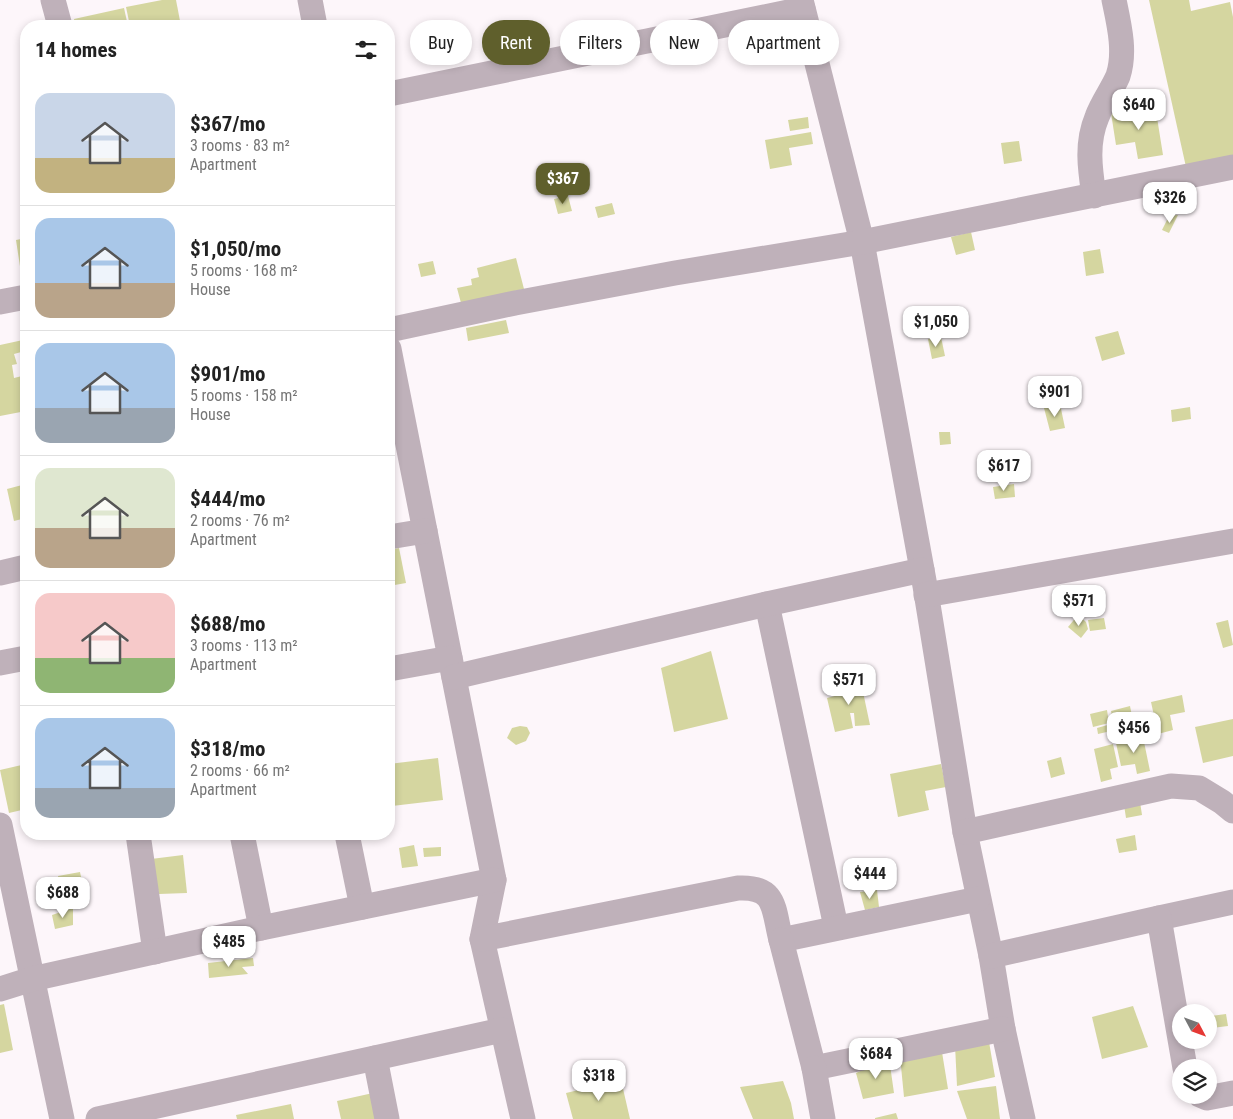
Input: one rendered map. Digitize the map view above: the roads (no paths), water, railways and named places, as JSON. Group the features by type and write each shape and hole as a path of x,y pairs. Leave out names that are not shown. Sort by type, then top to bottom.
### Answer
{"street":[{"path":"54,0 59,20"},
{"path":"310,0 314,20"},
{"path":"1094,196 1089,163 1091,135 1097,117 1118,76 1120,60 1121,42 1114,0"},
{"path":"395,93 802,5 862,242 922,570 964,832 1023,1119"},
{"path":"395,329 515,303 862,242 1233,168"},
{"path":"0,302 20,298"},
{"path":"395,379 494,880 482,939 524,1119"},
{"path":"395,536 425,531"},
{"path":"926,595 1233,541"},
{"path":"0,573 20,568"},
{"path":"395,669 452,668 767,604 922,570"},
{"path":"767,604 836,927"},
{"path":"0,663 20,659"},
{"path":"964,832 1171,786 1199,788 1222,802 1233,812"},
{"path":"0,825 62,1119"},
{"path":"139,840 155,952"},
{"path":"243,840 261,928"},
{"path":"348,840 362,907"},
{"path":"0,989 32,979 261,928 494,880"},
{"path":"482,939 738,888 751,887 762,891 770,897 814,1068 823,1119"},
{"path":"781,940 978,898"},
{"path":"990,956 1233,902"},
{"path":"1159,918 1184,1059"},
{"path":"814,1068 1003,1029"},
{"path":"98,1119 144,1114 375,1058 502,1030"},
{"path":"375,1058 386,1119"},
{"path":"1217,1096 1233,1093"}]}
